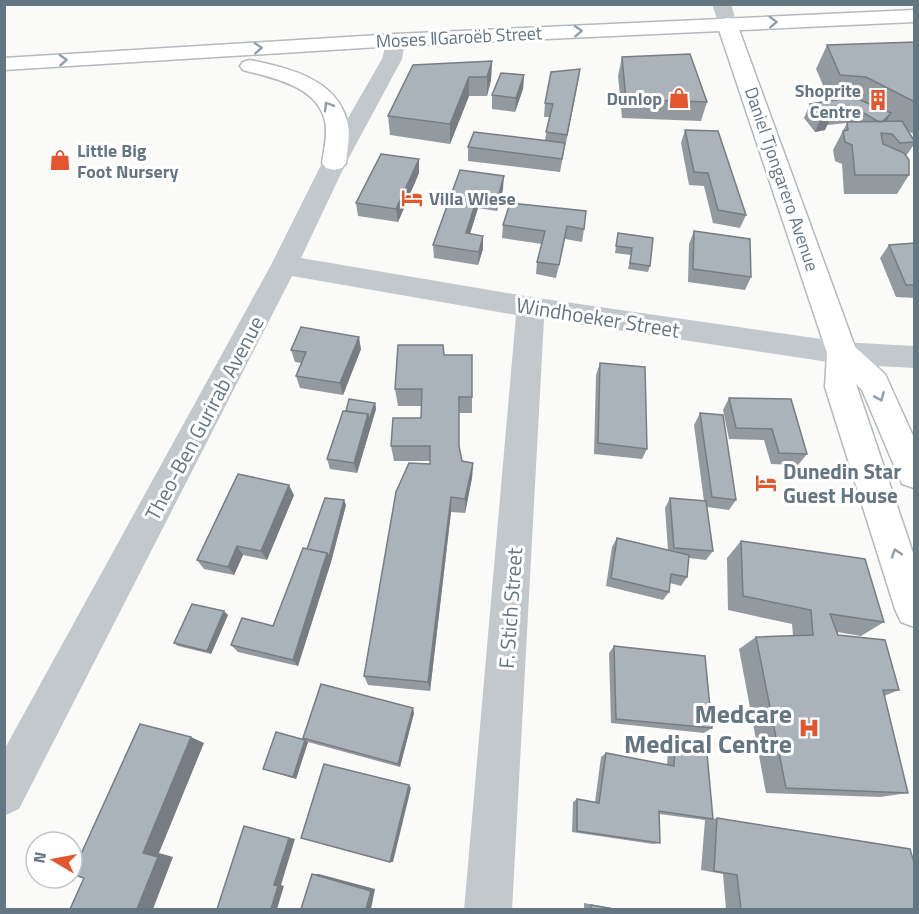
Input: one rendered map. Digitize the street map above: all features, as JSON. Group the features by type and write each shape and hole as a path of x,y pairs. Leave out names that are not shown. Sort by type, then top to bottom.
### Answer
{"main road":[{"name":"Moses ǁGaroëb Street","path":"4,64 393,49 727,24 915,16"},
{"name":"Moses ǁGaroëb Street","path":"727,24 915,34"},
{"name":"Daniel Tjongarero Avenue","path":"727,24 842,353 840,387 915,609"},
{"name":"Moses ǁGaroëb Street","path":"4,80 250,66 393,49"},
{"path":"250,66 281,73 320,93 330,105 336,122 334,163"},
{"name":"Daniel Tjongarero Avenue","path":"842,353 874,383 915,474"}],"street":[{"name":"Theo-Ben Gurirab Avenue","path":"4,794 284,265 393,49"},
{"name":"Windhoeker Street","path":"284,265 531,307 842,353 915,357"},
{"name":"F. Stich Street","path":"488,909 531,307"}],"building":[{"path":"915,42 915,102 866,77 840,75 827,45"},
{"path":"690,54 707,102 626,99 622,57"},
{"path":"492,61 487,77 469,77 450,124 388,116 413,65"},
{"path":"580,69 567,135 546,132 553,104 545,103 551,72"},
{"path":"501,73 524,75 516,98 492,95"},
{"path":"853,97 891,113 882,122 857,109 832,112 831,117 821,118 810,104"},
{"path":"902,121 915,142 900,143 892,134 881,133 883,144 904,153 909,160 909,175 855,175 852,145 845,142 843,131 848,130 847,122"},
{"path":"685,130 718,131 746,215 718,210 708,173 694,172"},
{"path":"474,132 565,143 562,159 468,147"},
{"path":"381,154 419,159 396,209 356,203"},
{"path":"460,170 504,176 498,197 478,195 466,233 483,236 479,252 433,245"},
{"path":"510,203 586,211 584,229 567,226 559,265 537,262 545,231 503,225"},
{"path":"694,231 750,239 751,277 693,269"},
{"path":"618,233 653,238 650,266 630,263 632,248 616,246"},
{"path":"915,243 915,285 906,285 889,245"},
{"path":"301,327 359,337 340,383 296,376 306,352 291,350"},
{"path":"398,345 443,345 444,355 472,355 472,397 459,397 459,446 462,461 473,463 465,499 451,497 428,682 364,676 396,492 409,463 430,464 430,446 391,446 393,418 421,418 422,389 395,389"},
{"path":"600,363 645,367 647,449 598,443"},
{"path":"729,398 791,399 807,454 779,453 772,429 736,428"},
{"path":"349,399 375,403 369,420 368,414 346,411"},
{"path":"343,411 368,414 354,463 327,459"},
{"path":"700,413 723,415 736,500 712,497"},
{"path":"238,474 289,485 261,551 237,546 228,567 197,560"},
{"path":"325,498 344,500 329,557 327,553 307,549"},
{"path":"670,498 706,501 713,551 674,548"},
{"path":"617,538 689,555 687,577 671,574 669,592 611,578"},
{"path":"741,541 865,559 884,622 830,614 838,635 885,640 899,690 883,690 908,793 786,788 756,637 813,635 811,610 743,596"},
{"path":"303,548 327,553 293,660 231,645 242,618 273,626"},
{"path":"192,604 224,611 207,651 174,643"},
{"path":"614,646 705,656 712,728 616,719"},
{"path":"321,684 413,708 398,764 303,738"},
{"path":"140,724 191,737 143,853 158,857 137,909 70,909 79,890 84,890 84,848"},
{"path":"276,732 305,740 293,777 263,769"},
{"path":"675,748 707,753 713,819 659,811 660,843 577,831 577,799 599,803 606,753 674,766"},
{"path":"324,764 409,785 390,862 301,838"},
{"path":"717,818 910,849 915,866 915,909 741,909 737,875 714,871"},
{"path":"244,826 289,838 274,885 278,886 271,909 217,909"},
{"path":"312,874 371,891 366,909 301,909"},
{"path":"591,905 614,909 591,909"}],"place":[{"name":"Dunlop","path":"679,98"},
{"name":"Shoprite Centre","path":"878,100"},
{"name":"Little Big Foot Nursery","path":"60,160"},
{"name":"Villa Wiese","path":"412,198"},
{"name":"Dunedin Star Guest House","path":"766,483"},
{"name":"Medcare Medical Centre","path":"809,728"}]}
